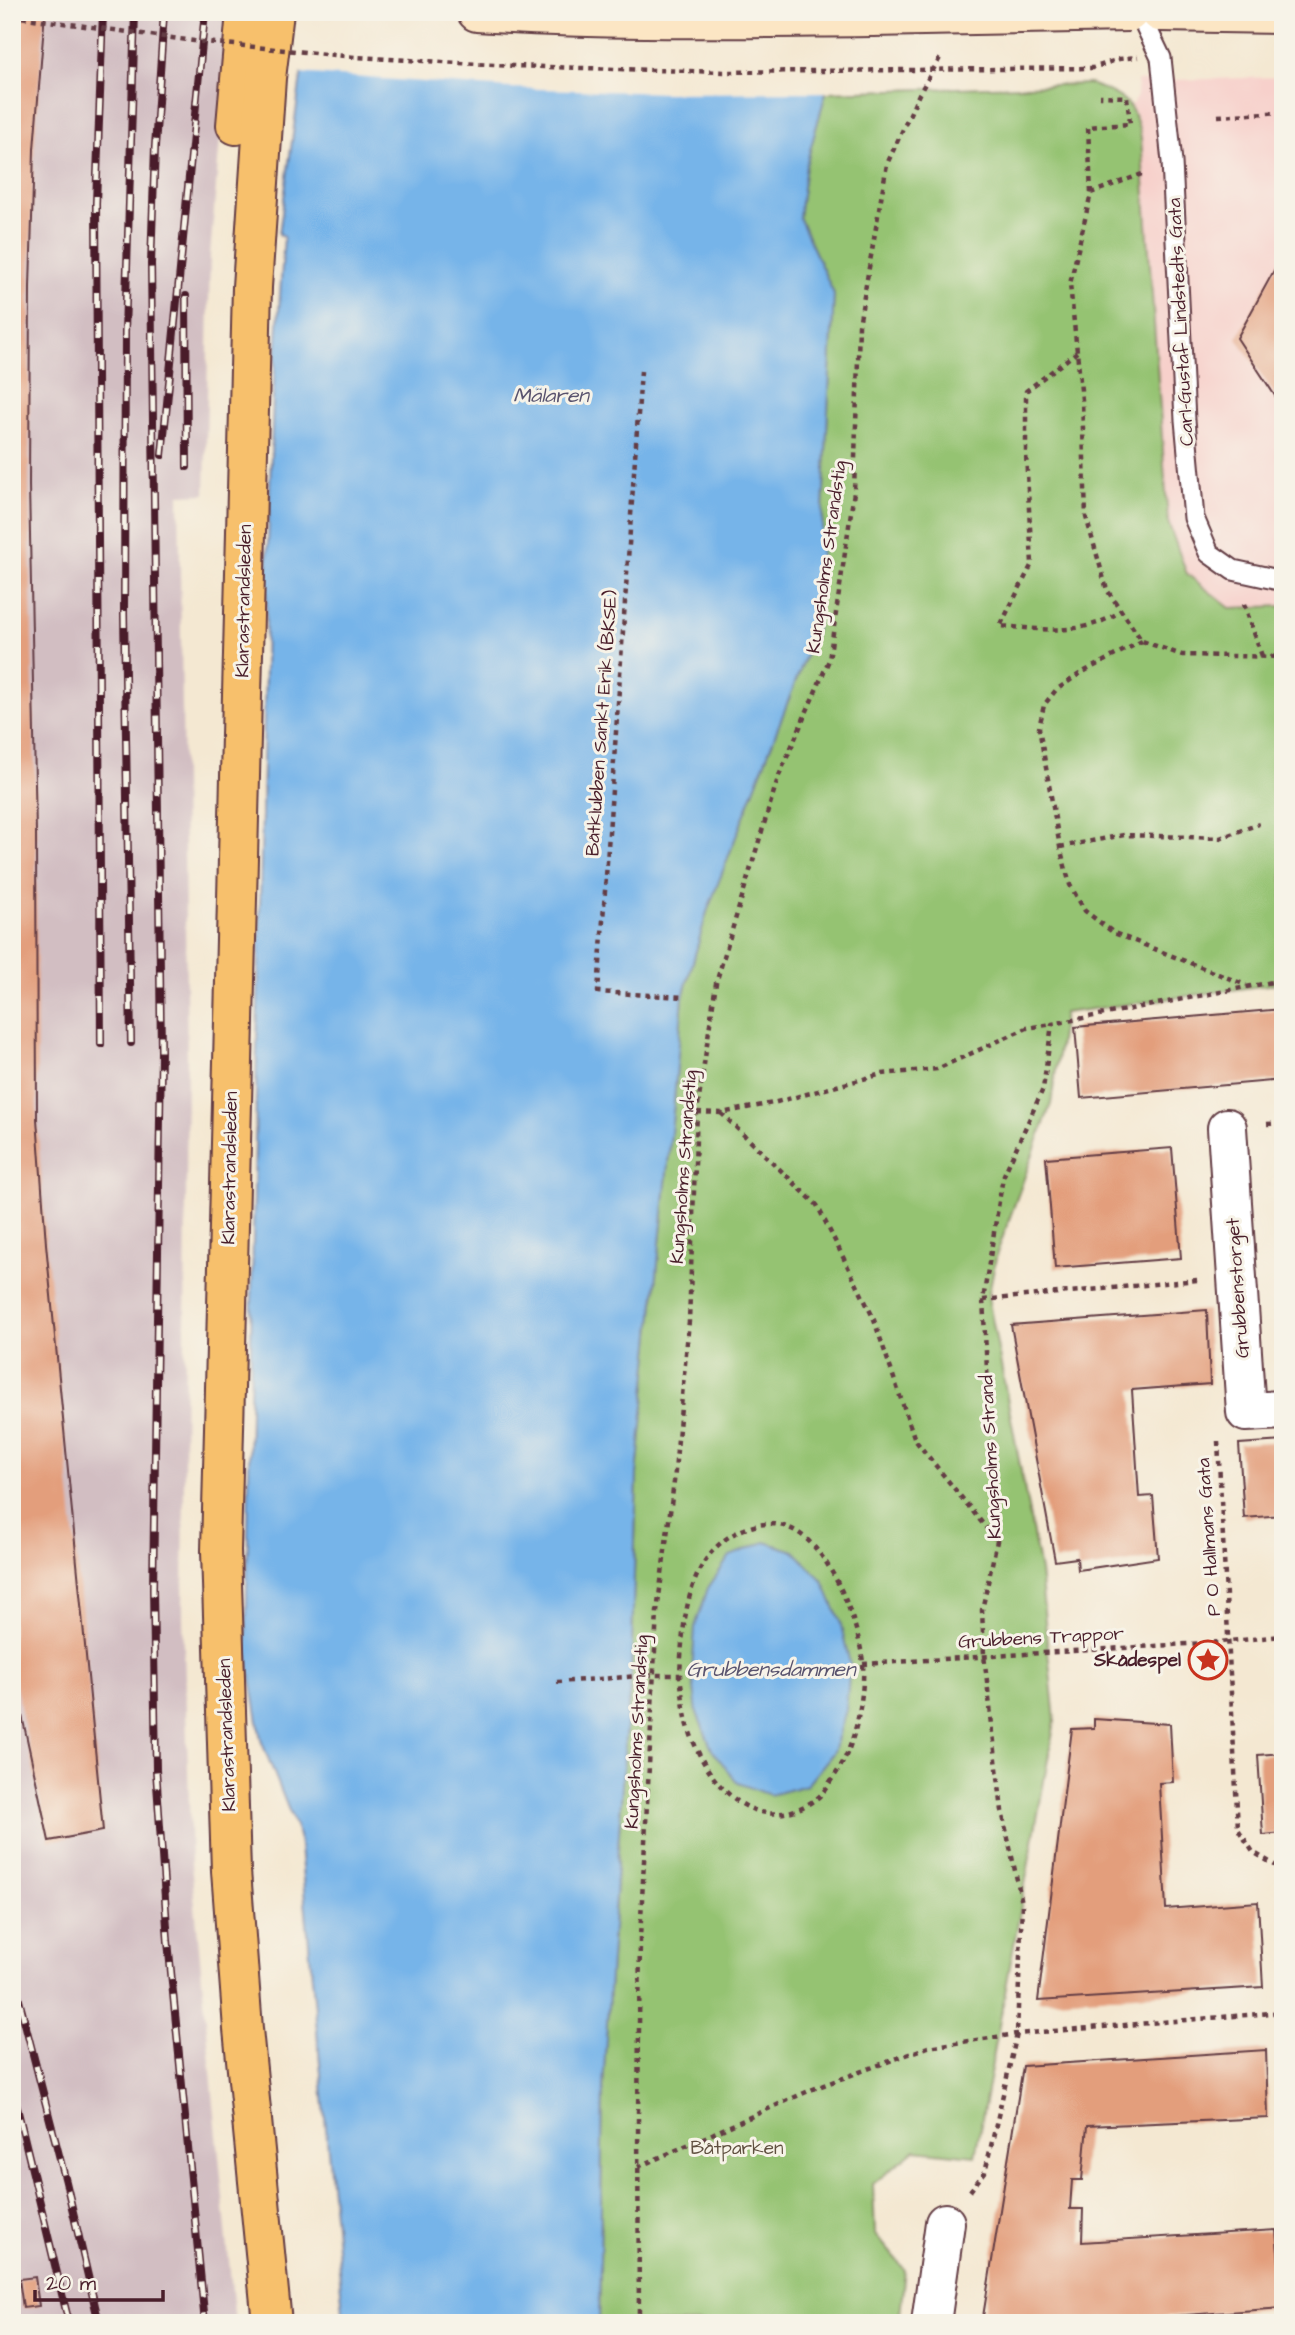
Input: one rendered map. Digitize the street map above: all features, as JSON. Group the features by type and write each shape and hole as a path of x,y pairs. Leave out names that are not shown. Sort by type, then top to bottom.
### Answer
{"highway":[{"name":"Klarastrandsleden","path":"246,12 239,72 226,298 196,1548 208,1870 247,2323"},
{"name":"Klarastrandsleden","path":"272,2323 243,2029 231,1871 221,1551 252,287 266,78 274,12"}],"street":[{"path":"477,12 722,19 1129,12"},
{"path":"1160,12 1283,14"},
{"name":"Grubbenstorget","path":"1227,1128 1245,1412"},
{"path":"1245,1412 1283,1410"},
{"path":"931,2323 945,2223"}],"lane":[{"name":"Carl-Gustaf Lindstedts Gata","path":"1139,12 1161,58 1172,162 1185,420 1194,518 1209,553 1233,570 1283,581"}],"path":[{"path":"12,16 194,41 355,57 512,66 724,72 1093,68 1119,59 1138,57"},
{"name":"Kungsholms Strandstig","path":"639,2323 640,1938 657,1612 674,1482 689,1321 697,1112 716,983 778,778 829,660 854,492 859,325 887,164 919,94 946,47"},
{"path":"1100,96 1126,97 1130,124 1088,127 1091,193 1070,284 1082,400 1086,517 1107,590 1142,641 1182,655 1283,657"},
{"path":"1218,116 1283,112"},
{"path":"1091,193 1172,162"},
{"path":"1077,352 1026,391 1026,454 1032,564 1000,626 1072,631 1106,621 1121,611"},
{"name":"Båtklubben Sankt Erik (BKSE)","path":"641,371 598,992 683,997"},
{"path":"1233,570 1262,656"},
{"path":"1142,641 1081,673 1056,691 1044,705 1039,728 1060,847 1070,885 1085,911 1114,933 1247,986"},
{"path":"1060,847 1124,835 1220,838 1259,824"},
{"path":"697,1112 721,1114 882,1074 937,1069 1027,1028 1283,980"},
{"name":"Kungsholms Strand","path":"945,2223 985,2172 1017,2034 1022,1903 1002,1811 984,1655 982,1610 997,1541 983,1300 1003,1177 1043,1089 1052,1024"},
{"path":"721,1114 817,1205 873,1317 915,1440 997,1541"},
{"path":"983,1300 1163,1282"},
{"name":"P O Hallmans Gata","path":"1245,1412 1216,1422 1230,1641 1238,1829 1253,1852 1283,1870"},
{"path":"764,1522 785,1525 804,1537 832,1571 852,1615 863,1664 859,1715 845,1761 818,1798 797,1810 775,1815 751,1811 733,1798 706,1767 687,1723 680,1675 683,1626 694,1579 709,1556 726,1537 764,1522"},
{"name":"Grubbens Trappor","path":"863,1664 1283,1636"},
{"path":"557,1682 680,1675"},
{"path":"638,2167 813,2089 928,2047 1017,2034 1283,2012"}],"shaded area":[{"path":"12,12 231,12 210,255 205,494 179,495 187,1056 183,1617 191,1864 235,2323 12,2323"},
{"path":"1283,77 1283,606 1230,608 1187,574 1168,523 1141,138 1137,117 1131,106 1137,96 1137,81"}],"green space":[{"name":"Båtparken","path":"1090,84 1126,102 1135,116 1141,138 1168,522 1187,574 1230,608 1283,606 1283,983 1064,1013 1051,1104 997,1253 988,1297 1040,1571 1055,1721 975,2156 915,2150 873,2184 875,2234 905,2270 899,2323 599,2323 603,2087 631,1677 637,1474 683,997 707,912 817,626 834,294 799,217 806,165 826,92"}],"water":[{"name":"Mälaren","path":"310,12 872,12 826,92 806,165 799,217 834,294 817,626 707,912 683,997 637,1474 631,1677 603,2087 599,2323 344,2323 299,1836 261,1740 246,1649 267,573 273,398 284,236 279,234"},
{"name":"Grubbensdammen","path":"765,1542 794,1551 823,1581 840,1621 850,1664 846,1710 834,1752 807,1785 770,1795 738,1783 712,1750 697,1713 692,1673 695,1627 708,1588 730,1556"}],"pier":[{"path":"306,12 875,12 830,92 668,93 510,88 298,73"}],"building":[{"path":"12,12 45,12 34,149 30,287 29,485 36,833 37,1119 46,1244 103,1831 49,1841 12,1669"},
{"path":"1283,254 1283,408 1237,338"},
{"path":"1283,1009 1283,1080 1081,1098 1075,1027"},
{"path":"1172,1148 1181,1258 1055,1268 1046,1158"},
{"path":"1207,1310 1210,1384 1132,1390 1139,1497 1153,1496 1158,1558 1078,1570 1077,1558 1055,1561 1011,1325"},
{"path":"1283,1441 1283,1515 1244,1518 1239,1444"},
{"path":"1094,1719 1170,1724 1173,1782 1159,1783 1166,1909 1258,1902 1263,1987 1038,2001 1072,1729 1094,1728"},
{"path":"1283,1753 1283,1833 1263,1835 1258,1755"},
{"path":"1266,2050 1268,2118 1087,2126 1082,2180 1072,2180 1070,2209 1083,2209 1082,2242 1276,2230 1283,2308 1074,2323 982,2323 1023,2066"},
{"path":"35,2277 39,2306 23,2308 19,2279"}],"railway":[{"path":"101,1044 96,203 103,12"},
{"path":"131,1043 124,614 125,332 135,12"},
{"path":"164,12 151,264 161,1051 153,1589 156,1770 168,1941 205,2323"},
{"path":"162,455 205,12"},
{"path":"186,296 187,467"},
{"path":"12,1973 99,2323"},
{"path":"12,2087 69,2323"}],"place":[{"name":"Skådespel","path":"1208,1660"}]}
